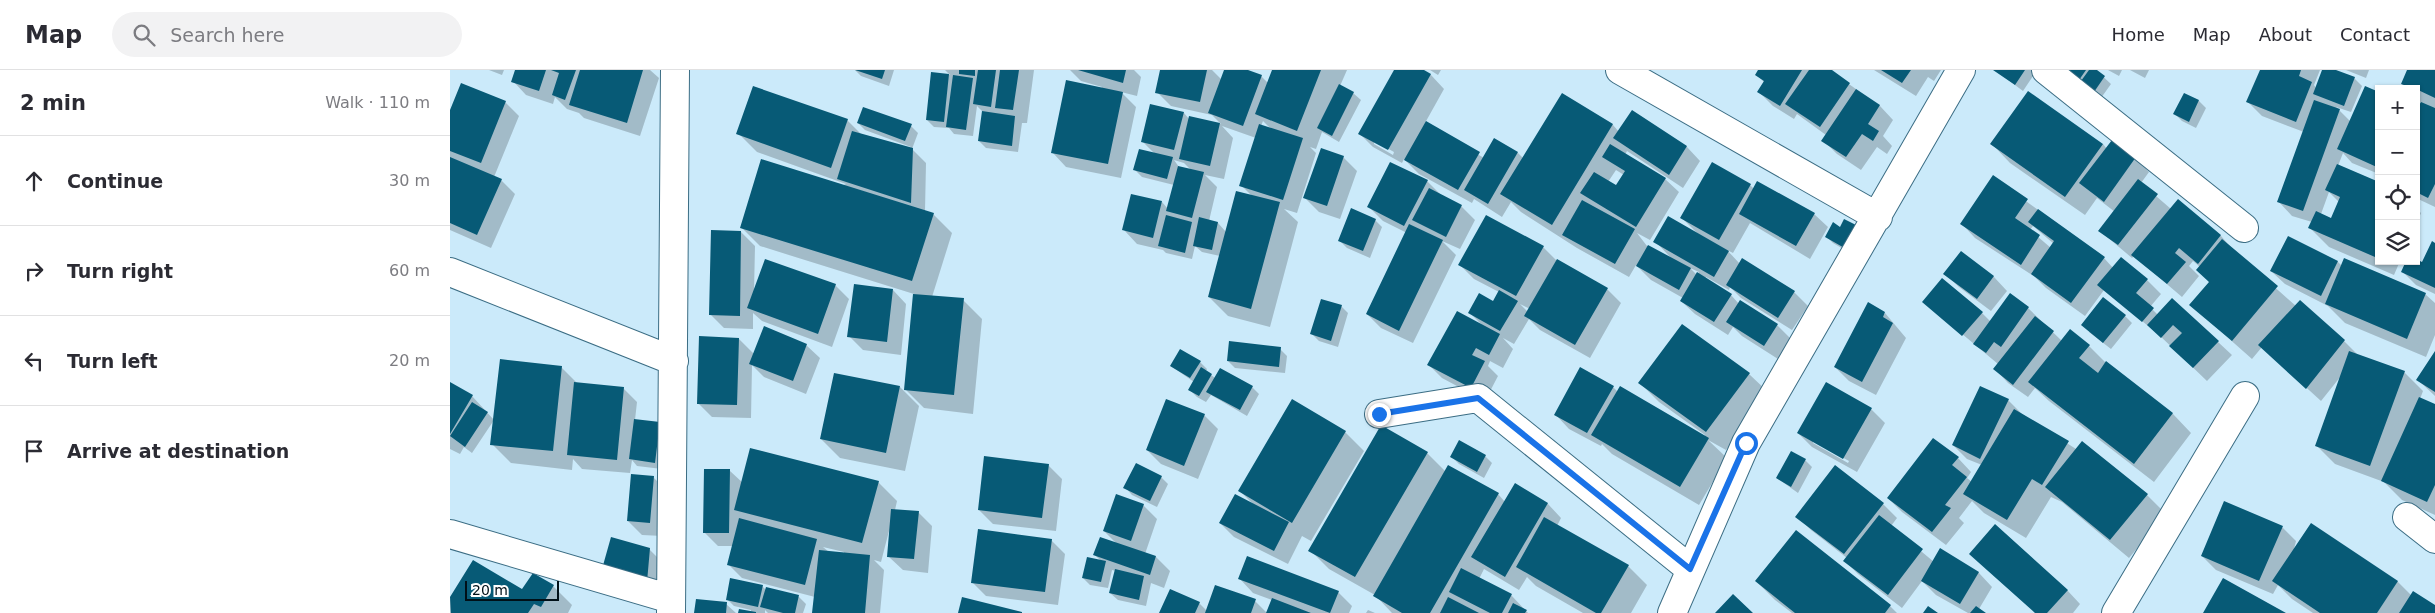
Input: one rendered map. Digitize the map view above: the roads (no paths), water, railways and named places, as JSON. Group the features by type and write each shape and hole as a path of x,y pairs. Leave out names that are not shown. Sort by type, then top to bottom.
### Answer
{"street":[{"path":"450,534 671,606 675,70"},
{"path":"1620,70 1878,216"},
{"path":"1672,613 1746,443 1961,70"},
{"path":"2046,70 2244,228"},
{"path":"450,272 674,361"},
{"path":"2116,613 2245,396"},
{"path":"1379,414 1478,398 1690,569"},
{"path":"2407,517 2435,539"}]}
